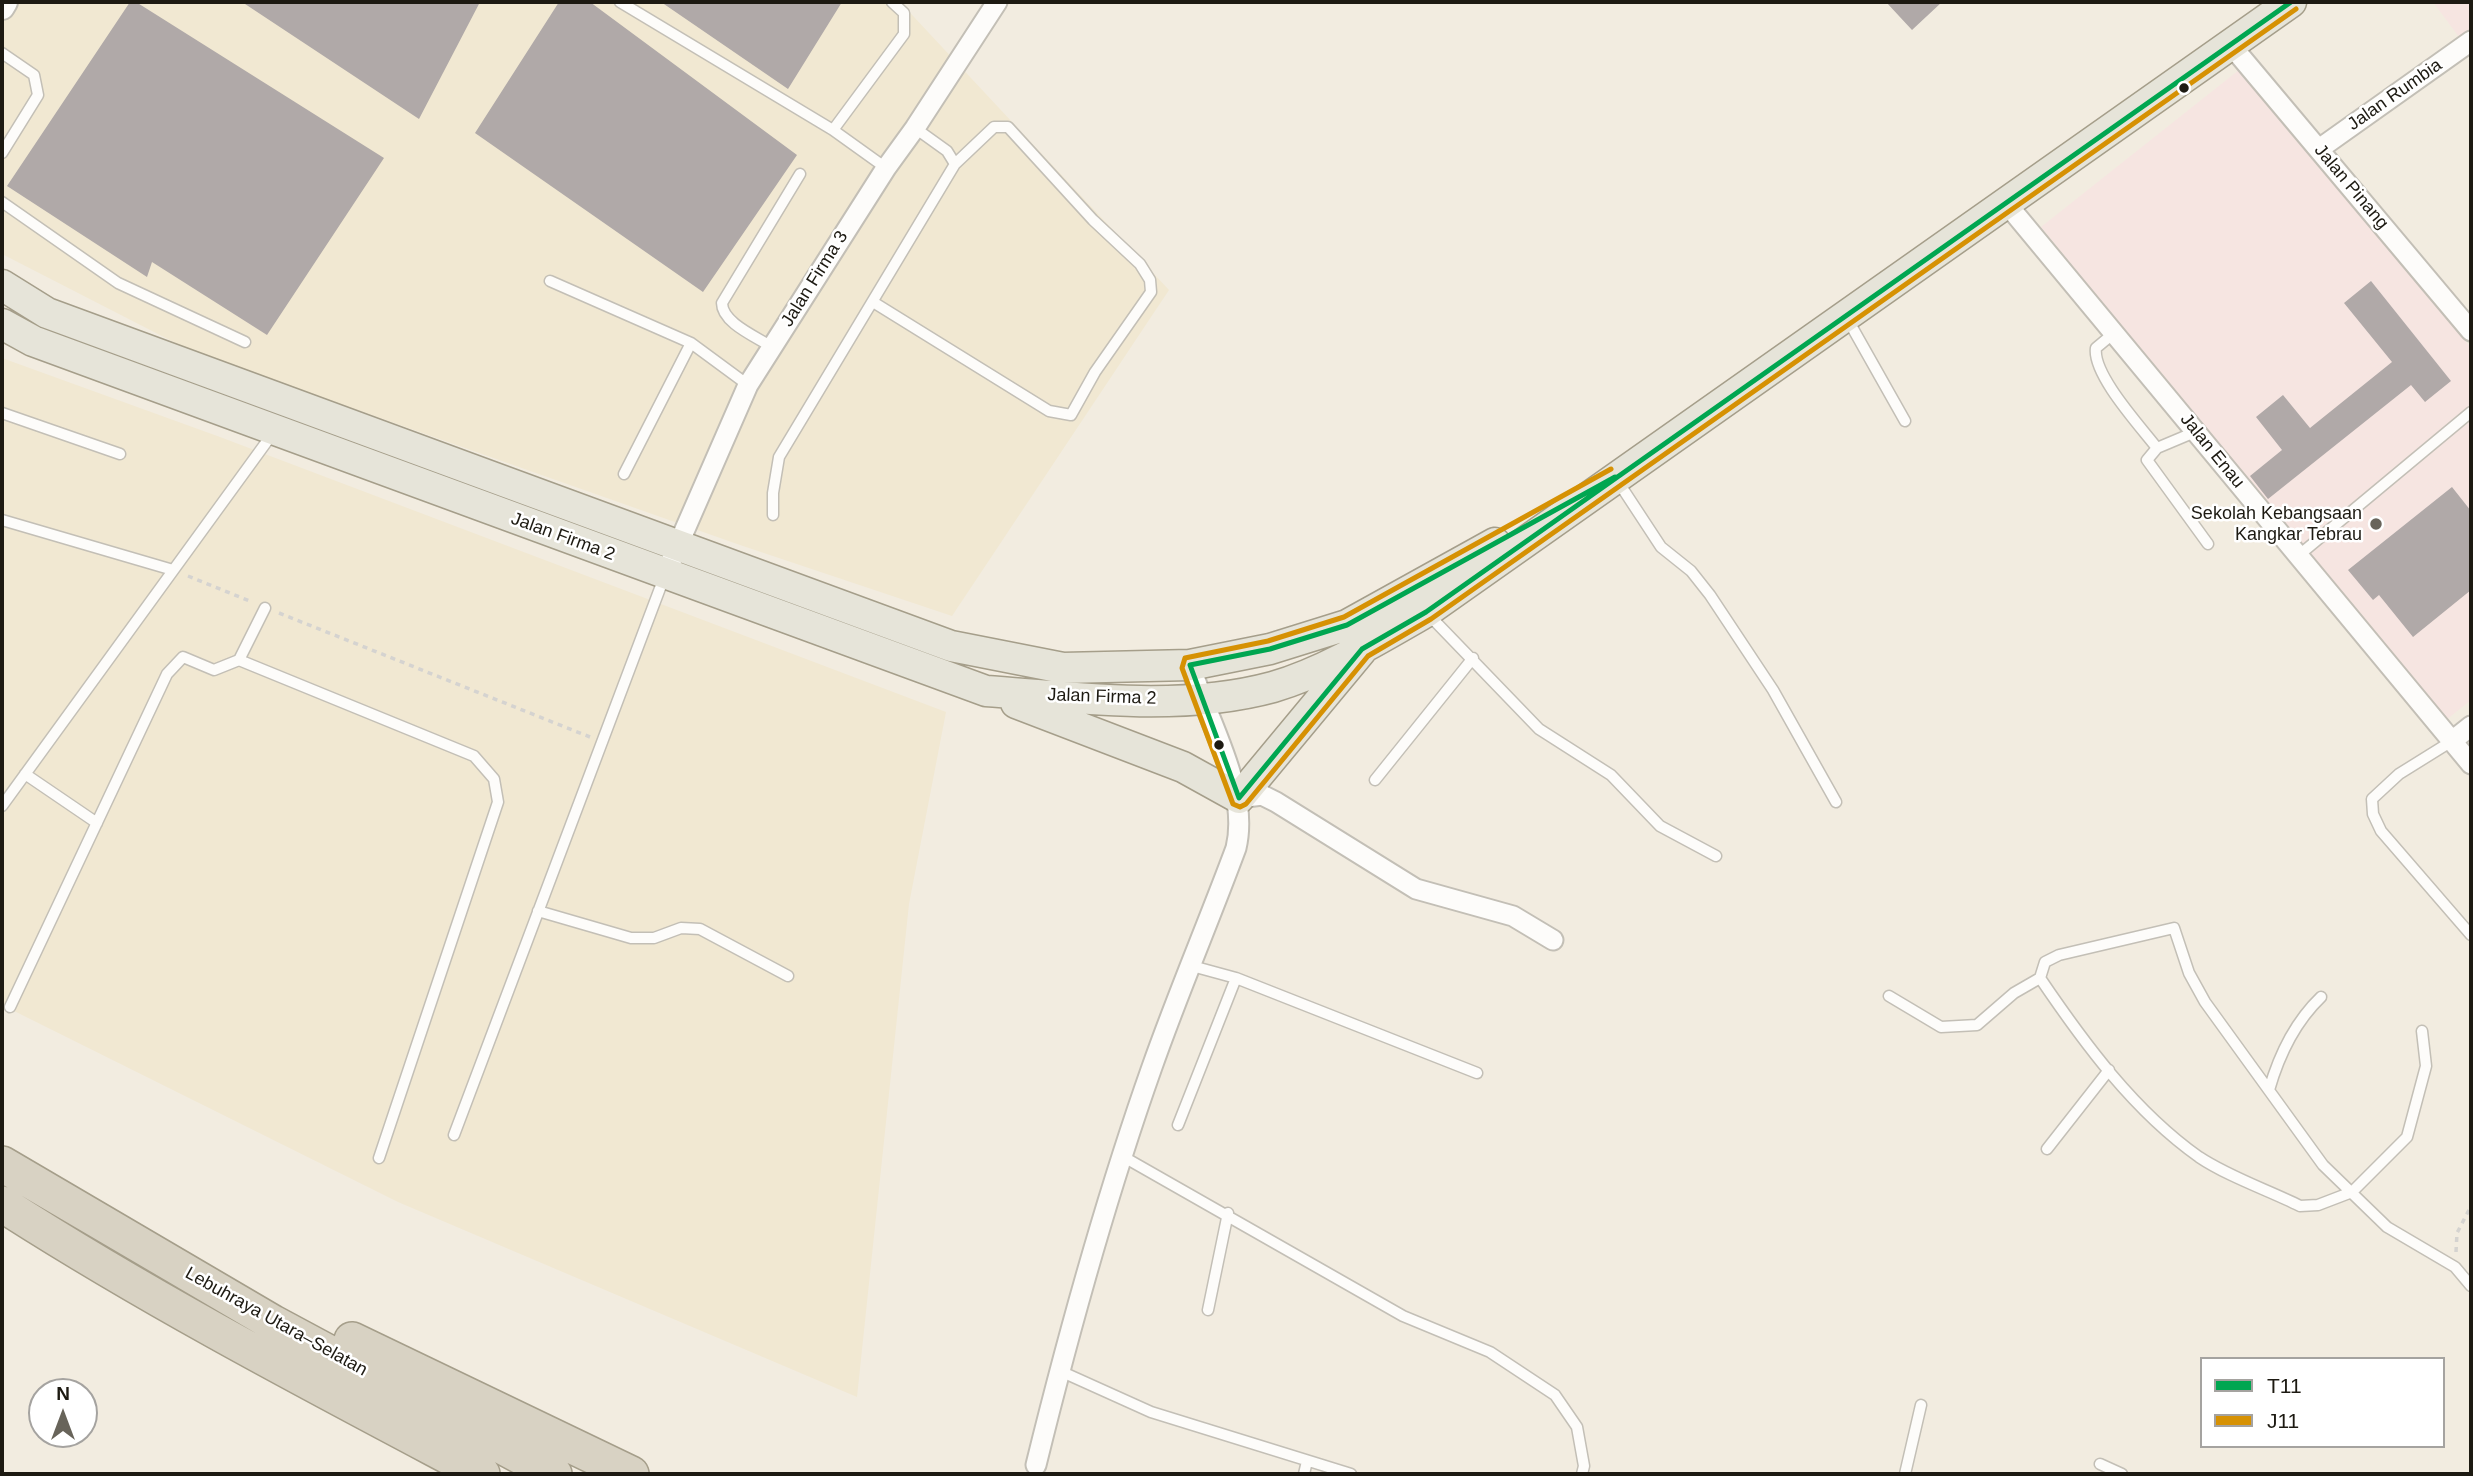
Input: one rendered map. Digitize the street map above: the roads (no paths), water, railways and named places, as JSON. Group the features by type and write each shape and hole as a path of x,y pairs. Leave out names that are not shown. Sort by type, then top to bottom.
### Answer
{"highway":[{"name":"Lebuhraya Utara–Selatan","path":"2,1164 273,1323 554,1474"},
{"name":"Lebuhraya Utara–Selatan","path":"2,1204 73,1250 291,1373 482,1474"},
{"path":"273,1323 307,1319 631,1474"}],"main road":[{"name":"Jalan Firma 2","path":"2,324 33,341 986,691 1100,699 1202,701 1274,687 1362,649 1417,601 1615,477 2291,2"},
{"name":"Jalan Firma 2","path":"2,285 47,313 951,646 1063,668 1190,665 1270,649 1417,601"},
{"path":"986,691 1183,767 1239,797 1362,649"}],"street":[{"path":"2,7 5,2"},
{"name":"Jalan Firma 3","path":"665,575 680,546 748,385 886,168 998,2"},
{"name":"Jalan Rumbia","path":"2319,149 2471,41"},
{"name":"Jalan Pinang","path":"2230,44 2471,331"},
{"name":"Jalan Enau","path":"2006,203 2471,764"},
{"path":"1037,1465 1060,1371 1122,1156 1153,1065 1236,848 1241,828 1239,797 1190,665"},
{"path":"2452,741 2471,726"},
{"path":"1239,797 1262,795 1416,890 1513,916 1553,940"}],"lane":[{"path":"620,2 833,130 886,168"},
{"path":"833,130 904,34 904,13 892,2"},
{"path":"2,53 34,75 38,95 2,153"},
{"path":"773,515 773,493 779,457 955,164 995,127 1008,127 1093,220 1140,264 1150,280 1151,292 1095,372 1071,415 1049,411 873,302"},
{"path":"915,128 947,151 955,164"},
{"path":"772,347 729,319 722,309 722,303 800,174"},
{"path":"2,202 118,283 245,342"},
{"path":"550,281 691,343 748,385"},
{"path":"1846,317 1905,421"},
{"path":"2114,333 2096,348 2095,358 2103,374 2157,448"},
{"path":"624,474 691,343"},
{"path":"2298,556 2471,412"},
{"path":"2,413 120,454"},
{"path":"2,806 275,430"},
{"path":"2196,431 2157,448 2147,460 2208,544"},
{"path":"1615,477 1661,547 1691,571 1710,595 1773,690 1836,802"},
{"path":"2,520 173,570"},
{"path":"454,1135 665,575"},
{"path":"1417,601 1539,729 1611,775 1660,826 1716,856"},
{"path":"10,1007 167,674 183,657 214,670 239,660 265,608"},
{"path":"1375,780 1473,658"},
{"path":"239,660 474,756 494,779 498,802 379,1158"},
{"path":"2452,741 2399,774 2372,799 2373,814 2381,831 2471,936"},
{"path":"25,774 97,823"},
{"path":"538,911 631,938 654,938 681,928 700,929 788,976"},
{"path":"1889,996 1941,1027 1977,1025 2014,993 2040,978 2045,962 2059,955 2174,928 2189,973 2205,1002 2323,1165 2387,1227 2455,1267 2471,1286"},
{"path":"1192,966 1236,978 1478,1073"},
{"path":"1178,1125 1236,978"},
{"path":"2040,978 2109,1070 2142,1107 2200,1157 2300,1206 2318,1205 2352,1192 2406,1137 2426,1066 2422,1031"},
{"path":"2269,1090 2277,1063 2303,1014 2321,997"},
{"path":"2047,1149 2109,1070"},
{"path":"1122,1156 1228,1213 1403,1316 1490,1352 1555,1395 1577,1427 1584,1466 1582,1474"},
{"path":"1208,1310 1228,1213"},
{"path":"1060,1371 1151,1412 1351,1474"},
{"path":"1905,1474 1921,1405"},
{"path":"1304,1474 1307,1461"},
{"path":"2100,1464 2122,1474"}],"place":[{"name":"Sekolah Kebangsaan Kangkar Tebrau","path":"2376,524"}]}
